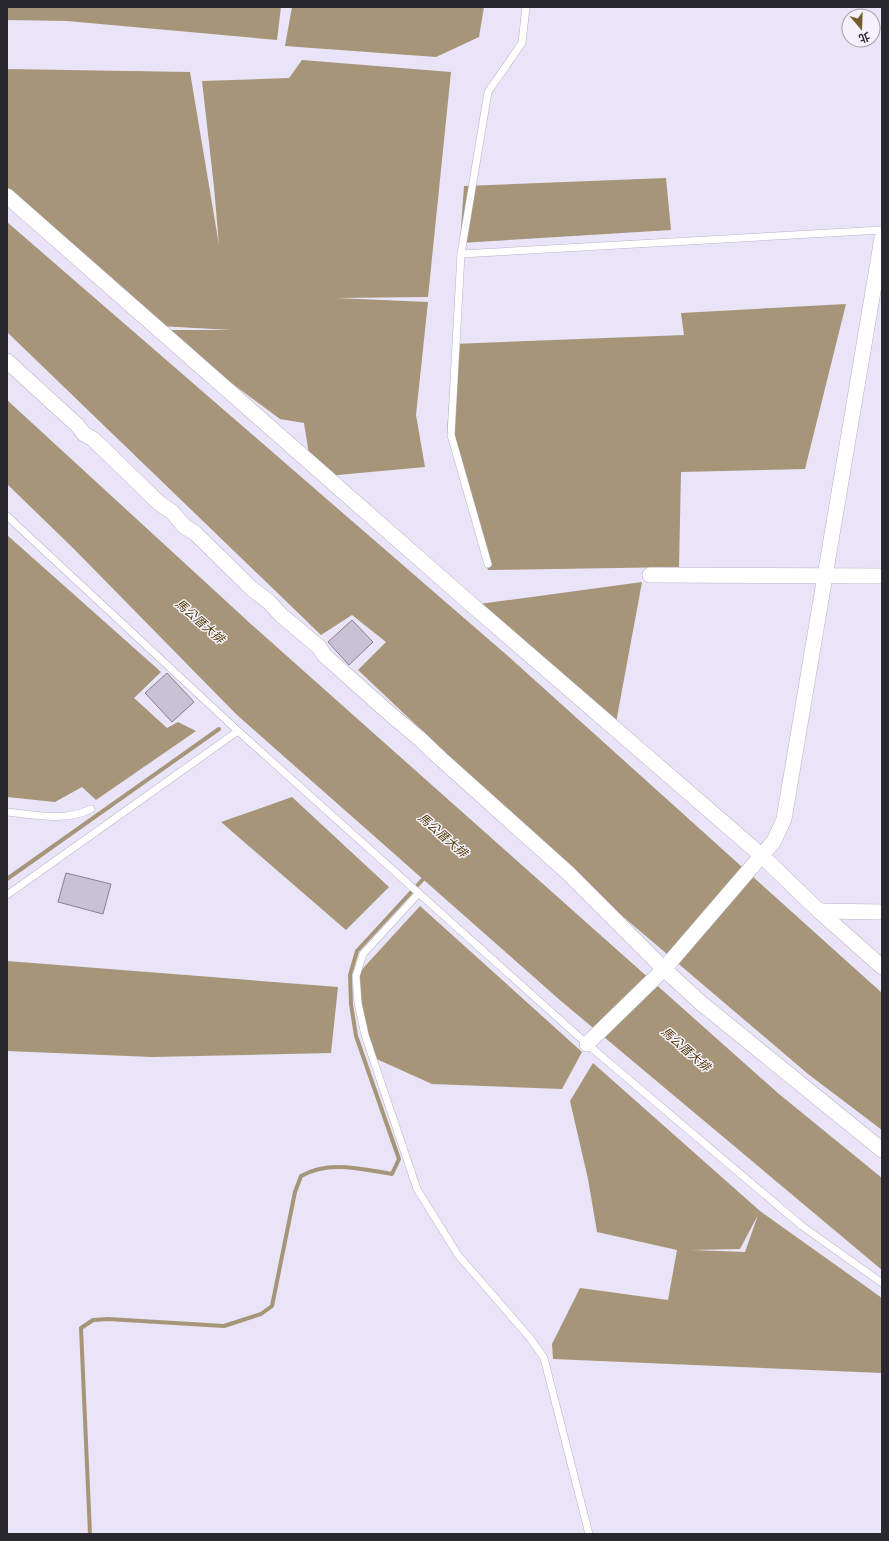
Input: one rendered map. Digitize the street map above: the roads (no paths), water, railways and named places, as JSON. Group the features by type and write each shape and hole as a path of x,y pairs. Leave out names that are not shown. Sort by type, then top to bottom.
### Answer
{"street":[{"path":"7,196 472,605 761,855 819,911 882,967"},
{"path":"587,1044 664,969 774,841 784,819 882,238"},
{"path":"7,361 77,425 84,434 93,439 159,503 172,512 185,527 194,533 251,588 269,602 294,627 318,647 324,655 420,739 567,872 664,969 701,1002 882,1150"},
{"path":"650,575 825,577 882,576"},
{"path":"819,911 882,912"}],"lane":[{"path":"488,564 451,435 462,254 488,92 522,43 526,7"},
{"path":"462,254 882,230"},
{"path":"7,516 238,731 587,1044 802,1226 882,1284"},
{"path":"7,895 238,731"},
{"path":"7,812 54,816 78,814 91,809"},
{"path":"418,893 363,954 356,976 358,1003 365,1035 417,1189 458,1255 530,1338 544,1358 589,1534"}],"water":[{"path":"7,7 281,7 277,40 67,21 7,20"},
{"path":"292,7 484,7 479,37 436,57 285,46"},
{"path":"302,60 451,72 428,297 336,298 428,302 416,415 425,467 327,476 310,461 304,423 280,419 160,330 231,330 159,326 7,189 7,69 190,72 219,245 202,81 289,78"},
{"path":"666,178 671,230 460,243 464,186"},
{"path":"7,222 509,657 882,993 882,1130 808,1074 580,880 358,670 386,642 352,615 321,635 7,332"},
{"path":"846,304 805,469 681,472 679,567 488,570 447,434 453,344 684,335 681,313"},
{"name":"馬公厝大排","path":"7,400 252,625 779,1094 882,1178 882,1270 561,1001 237,715 73,548 7,484"},
{"path":"7,535 161,672 134,698 167,728 178,722 196,731 96,800 82,787 55,802 7,797"},
{"path":"642,582 615,728 472,605"},
{"path":"292,797 389,887 346,930 221,822"},
{"path":"420,906 582,1052 562,1089 432,1084 372,1057 356,976"},
{"path":"7,961 338,987 331,1053 152,1057 7,1051"},
{"path":"593,1063 760,1211 882,1298 882,1373 553,1359 552,1344 580,1288 668,1300 677,1250 597,1232 588,1179 570,1101","holes":["758,1215 745,1252 691,1250 740,1249"]}],"waterway":[{"path":"7,879 219,729"},
{"path":"90,1534 81,1328 93,1320 108,1319 224,1326 261,1314 272,1306 295,1192 301,1176 312,1171 334,1167 357,1168 392,1174 399,1159 356,1036 351,1004 350,975 357,951 426,876"}]}
